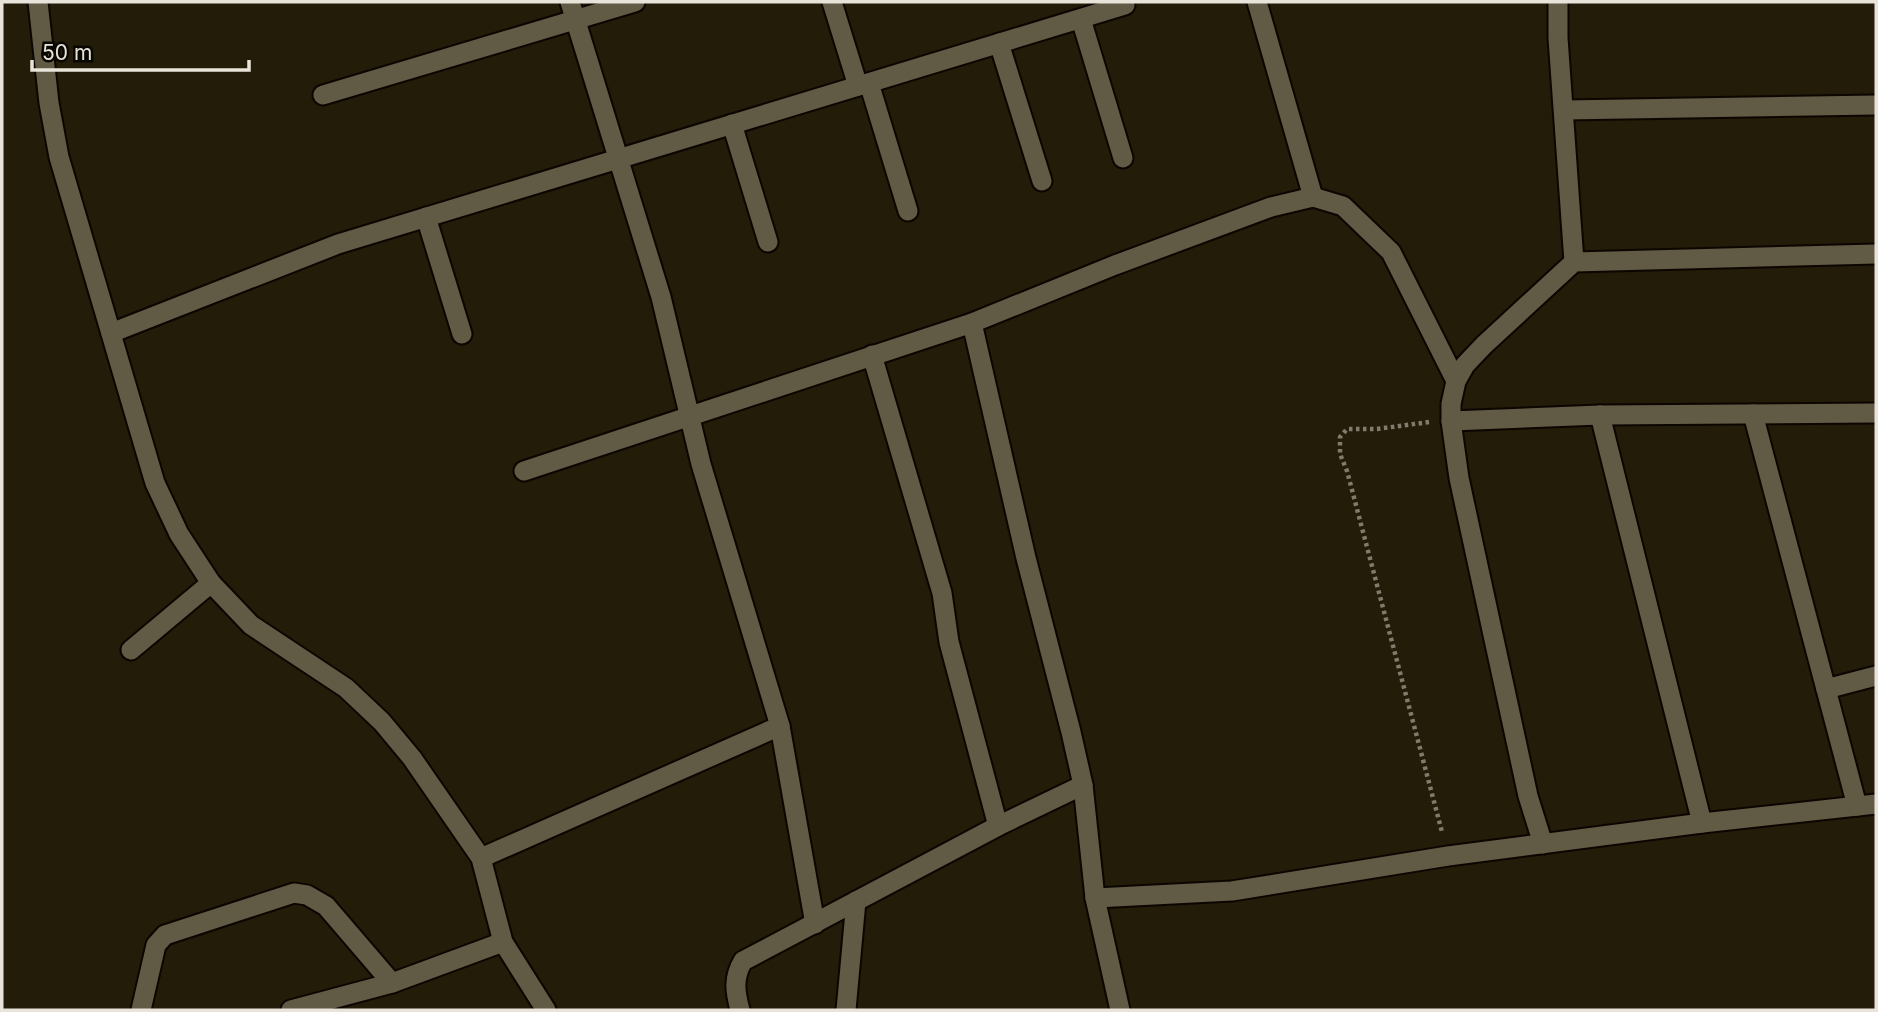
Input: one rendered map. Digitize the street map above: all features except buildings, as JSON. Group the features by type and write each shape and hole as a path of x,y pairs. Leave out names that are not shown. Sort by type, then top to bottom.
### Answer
{"street":[{"path":"38,2 53,130 156,483 179,534 211,583 251,625 346,688 382,722 412,758 481,858 503,942 546,1010"},
{"path":"323,95 573,11 635,2"},
{"path":"832,2 908,211"},
{"path":"1257,2 1313,197"},
{"path":"1558,2 1558,38 1574,262"},
{"path":"111,333 338,244 1125,5"},
{"path":"573,11 661,298 701,464 780,726 815,924"},
{"path":"1081,19 1123,158"},
{"path":"999,43 1042,181"},
{"path":"1564,110 1876,105"},
{"path":"732,124 768,242"},
{"path":"524,471 972,323 1115,265 1258,212 1313,197 1343,206 1391,252 1456,381"},
{"path":"426,217 462,334"},
{"path":"1543,844 1528,796 1459,478 1451,404 1456,381 1465,365 1574,262 1876,254"},
{"path":"972,323 1026,558 1072,732 1083,785 1095,898 1120,1010"},
{"path":"872,355 942,593 948,642 998,826"},
{"path":"1451,421 1600,415 1876,413"},
{"path":"1095,898 1232,891 1448,856 1866,805 1826,689 1753,414"},
{"path":"1600,415 1702,823"},
{"path":"131,650 211,583"},
{"path":"1826,689 1876,676"},
{"path":"481,858 780,726"},
{"path":"740,1010 735,993 735,974 743,961 998,826 1083,785"},
{"path":"141,1010 156,945 165,935 294,894 307,895 326,906 392,983"},
{"path":"846,1010 856,901"},
{"path":"291,1010 392,983 503,942"}],"path":[{"path":"1448,856 1347,471 1340,454 1339,437 1347,429 1377,429 1451,421"}]}
